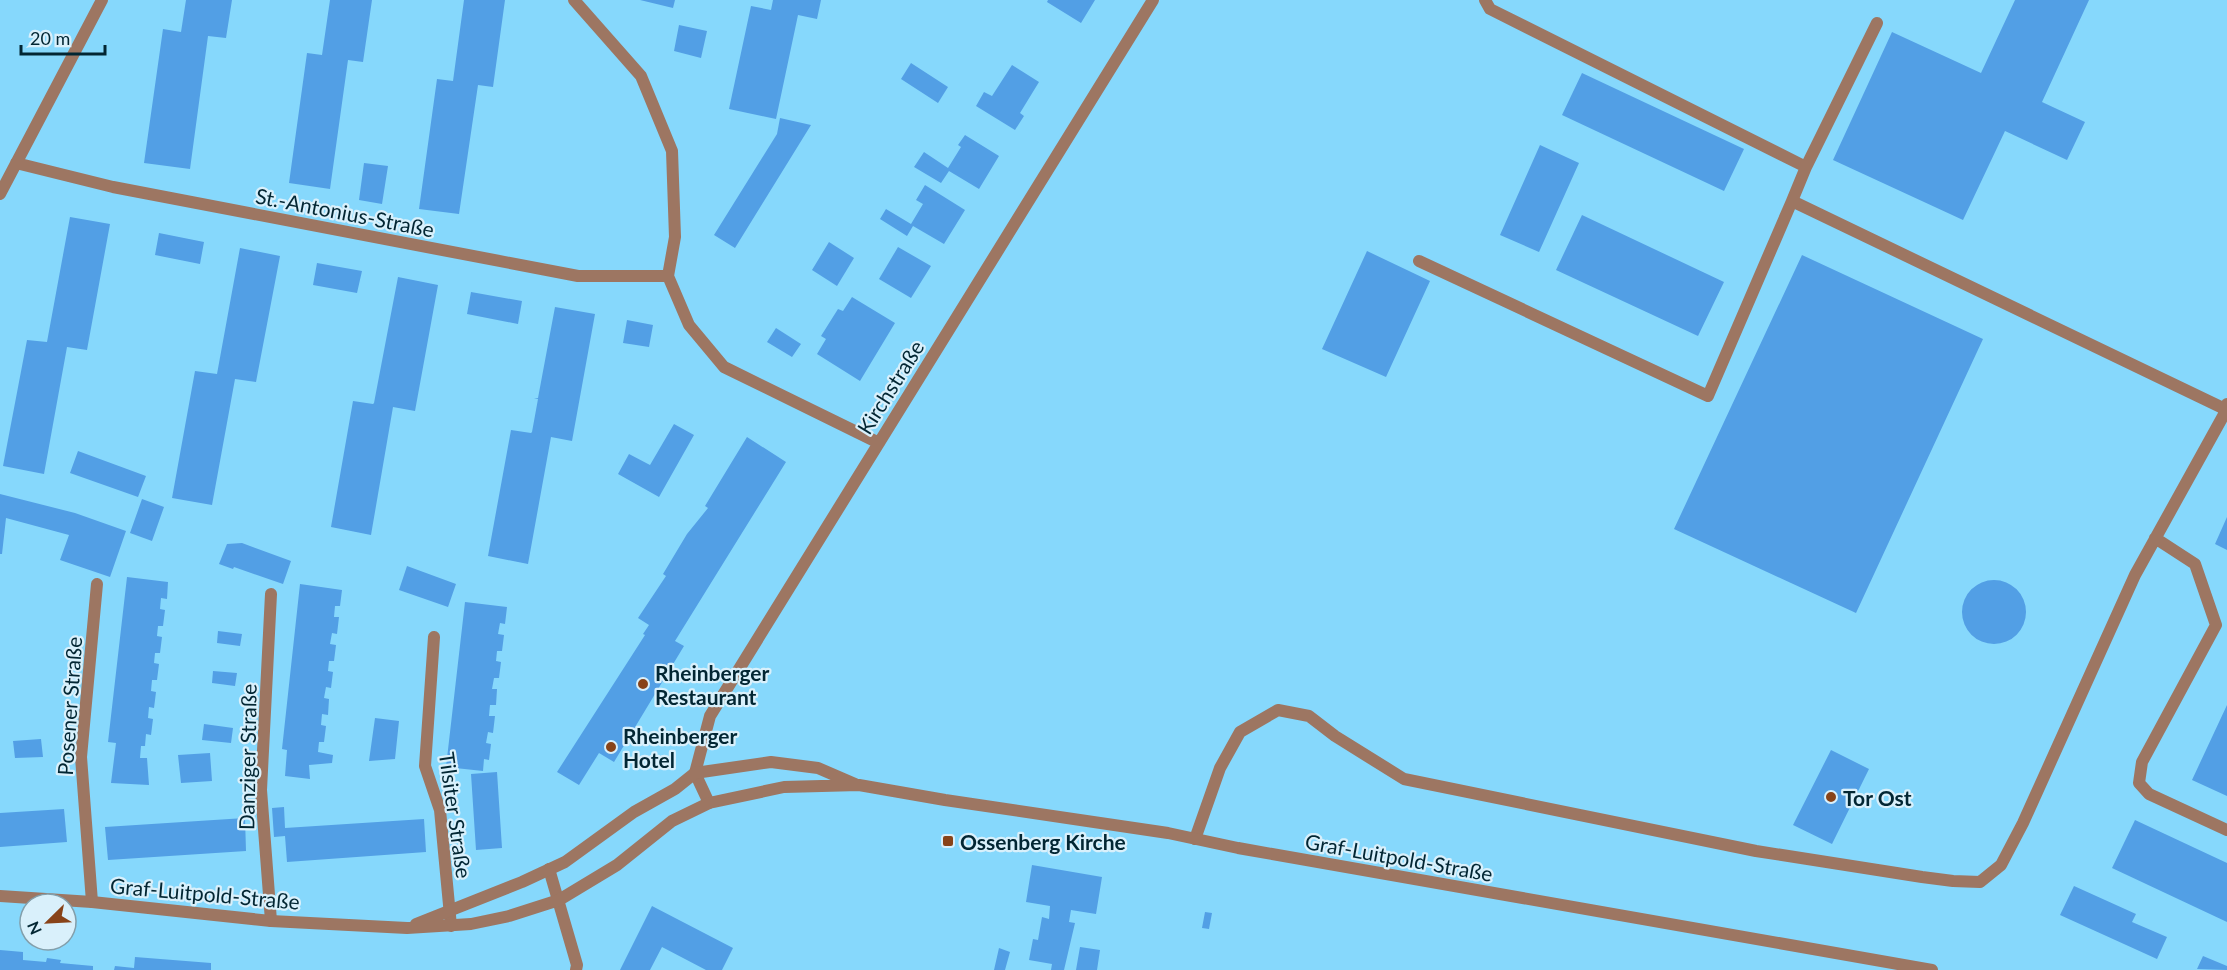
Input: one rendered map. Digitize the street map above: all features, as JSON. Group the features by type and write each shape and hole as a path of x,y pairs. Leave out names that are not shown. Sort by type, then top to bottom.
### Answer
{"street":[{"path":"0,194 102,0"},
{"path":"574,0 641,76 672,151 675,237 668,276 689,325 724,367 879,443"},
{"name":"Kirchstraße","path":"695,773 710,716 1153,0"},
{"path":"1485,0 1490,9 1806,166"},
{"path":"1419,261 1708,396 1806,166 1876,23"},
{"name":"St.-Antonius-Straße","path":"16,163 113,187 578,276 668,276"},
{"path":"1195,839 1220,768 1240,732 1278,710 1309,716 1335,736 1404,779 1756,851 1922,877 1980,882 2001,864 2023,823 2134,575 2226,408 1792,201"},
{"path":"2155,538 2195,564 2216,625 2142,762 2139,783 2149,794 2227,830"},
{"name":"Posener Straße","path":"93,903 81,757 97,585"},
{"name":"Danziger Straße","path":"271,594 261,790 271,921"},
{"name":"Tilsiter Straße","path":"434,637 425,766 440,810 451,926"},
{"name":"Graf-Luitpold-Straße","path":"407,928 565,862 634,812 675,789 695,773 771,762 818,768 859,785"},
{"path":"695,773 709,803"},
{"name":"Graf-Luitpold-Straße","path":"0,896 271,921 407,928 471,924 509,916 559,900 617,865 672,821 709,803 784,787 859,785 1168,833 1238,848 1932,970"},
{"path":"549,869 577,965 576,970"}],"building":[{"path":"186,0 232,0 226,38 208,36 190,169 144,163 163,29 181,32"},
{"path":"330,0 372,0 363,62 348,60 330,189 289,183 307,53 322,55"},
{"path":"464,0 505,0 493,87 478,85 459,214 419,209 437,79 453,81"},
{"path":"640,0 675,0 673,8"},
{"path":"773,0 821,0 817,19 798,15 776,119 729,109 751,6 771,10"},
{"path":"1048,0 1095,0 1081,23 1047,2"},
{"path":"2015,0 2089,0 2042,102 2085,122 2067,160 2005,131 1963,220 1833,160 1892,32 1981,73"},
{"path":"679,25 707,31 701,58 674,51"},
{"path":"911,63 948,87 938,103 901,79"},
{"path":"1012,65 1039,82 1020,113 1024,116 1015,130 976,106 984,92 992,96"},
{"path":"1582,73 1744,149 1724,191 1562,115"},
{"path":"780,118 811,125 735,248 714,235 777,134"},
{"path":"965,135 999,156 979,189 949,171 941,183 914,167 924,152 948,168 961,147 958,145"},
{"path":"1540,145 1579,163 1539,252 1500,235"},
{"path":"364,163 388,166 382,204 359,200"},
{"path":"925,185 965,210 944,244 913,226 907,236 880,219 886,209 911,224 923,204 916,200"},
{"path":"1582,215 1724,282 1698,336 1556,270"},
{"path":"70,217 110,224 87,350 67,347 44,474 3,466 27,340 47,342"},
{"path":"159,233 204,242 200,264 155,255"},
{"path":"829,242 854,258 837,286 812,270"},
{"path":"898,247 931,266 911,298 879,279"},
{"path":"240,248 280,256 256,382 235,379 212,505 172,498 195,371 217,374"},
{"path":"1367,251 1430,281 1386,377 1322,349"},
{"path":"1802,255 1983,339 1856,613 1674,529"},
{"path":"317,263 362,271 357,293 313,285"},
{"path":"398,277 438,285 415,411 393,407 371,535 331,527 353,401 374,403"},
{"path":"471,292 522,301 518,324 467,314"},
{"path":"852,297 895,323 860,381 817,354 826,339 821,336 838,309 843,311"},
{"path":"555,307 595,314 572,441 551,437 528,564 488,556 511,430 532,432 538,399 534,398 538,398"},
{"path":"627,320 653,325 649,347 623,343"},
{"path":"776,328 801,344 792,357 767,342"},
{"path":"674,424 694,435 659,497 618,474 629,454 650,465"},
{"path":"747,437 786,462 675,641 684,646 614,762 599,753 579,785 557,772 645,635 643,634 649,625 638,618 666,576 663,574 687,534 708,508 705,506"},
{"path":"78,451 146,476 138,497 70,473"},
{"path":"0,494 75,513 126,531 110,577 60,560 69,535 6,518 2,554 0,554"},
{"path":"142,499 164,507 152,541 130,533"},
{"path":"2227,517 2227,550 2215,544"},
{"path":"242,543 291,561 283,584 219,564 227,544"},
{"path":"407,566 456,584 448,607 399,590"},
{"path":"127,577 168,582 167,599 161,598 160,609 165,610 163,626 158,626 157,636 162,637 160,653 155,653 154,663 159,664 157,680 152,680 151,691 156,692 154,708 149,707 148,718 153,719 151,735 146,734 145,746 141,746 140,758 147,758 149,785 111,783 116,743 108,742"},
{"path":"1994,580 2012,586 2020,594 2026,612 2020,630 2012,638 1994,644 1976,638 1968,630 1962,612 1968,594 1976,586"},
{"path":"300,584 342,590 340,606 335,606 334,617 339,617 337,634 332,633 330,644 336,645 334,661 329,661 328,671 333,672 331,688 326,687 324,698 329,699 328,715 322,714 321,725 326,726 324,742 319,742 318,752 333,755 332,763 309,765 310,779 285,776 287,750 282,749"},
{"path":"465,602 507,607 505,624 500,623 498,634 504,635 502,651 497,651 496,661 501,662 499,678 494,678 492,689 497,689 496,705 490,705 489,716 495,716 493,733 488,732 486,743 491,744 489,760 484,759 483,771 446,767"},
{"path":"218,631 242,634 240,646 217,643"},
{"path":"213,671 237,673 235,686 212,683"},
{"path":"2227,705 2227,796 2192,780"},
{"path":"375,718 399,721 395,759 369,761"},
{"path":"204,724 233,728 231,743 202,740"},
{"path":"41,739 43,757 15,758 13,741"},
{"name":"Tor Ost","path":"1831,750 1869,769 1832,844 1793,825"},
{"path":"210,753 212,781 181,783 178,755"},
{"path":"497,772 502,848 476,850 471,774"},
{"path":"284,807 285,828 424,819 426,852 287,862 285,836 274,837 272,808"},
{"path":"64,809 67,842 0,847 0,813"},
{"path":"245,818 246,851 108,860 105,827"},
{"path":"2135,820 2227,863 2227,922 2112,868"},
{"path":"1032,865 1102,877 1096,914 1071,910 1069,922 1075,923 1064,970 1051,970 1052,964 1029,960 1033,939 1038,940 1042,917 1049,919 1050,906 1026,902"},
{"path":"2074,886 2136,914 2132,922 2167,937 2157,959 2060,915"},
{"path":"652,906 733,948 722,970 706,970 662,947 650,970 620,970"},
{"path":"1205,912 1212,913 1209,929 1202,928"},
{"path":"1080,947 1100,950 1097,970 1076,970"},
{"path":"999,948 1010,952 1005,970 994,970"},
{"path":"0,950 23,952 23,960 46,962 47,958 61,960 60,963 93,966 93,970 0,970"},
{"path":"2203,956 2227,966 2227,970 2197,969"},
{"path":"135,957 211,963 211,970 114,970 115,966 134,968"}],"place":[{"name":"Rheinberger Restaurant","path":"643,684"},
{"name":"Rheinberger Hotel","path":"611,747"},
{"name":"Tor Ost","path":"1831,797"},
{"name":"Ossenberg Kirche","path":"948,841"}]}
